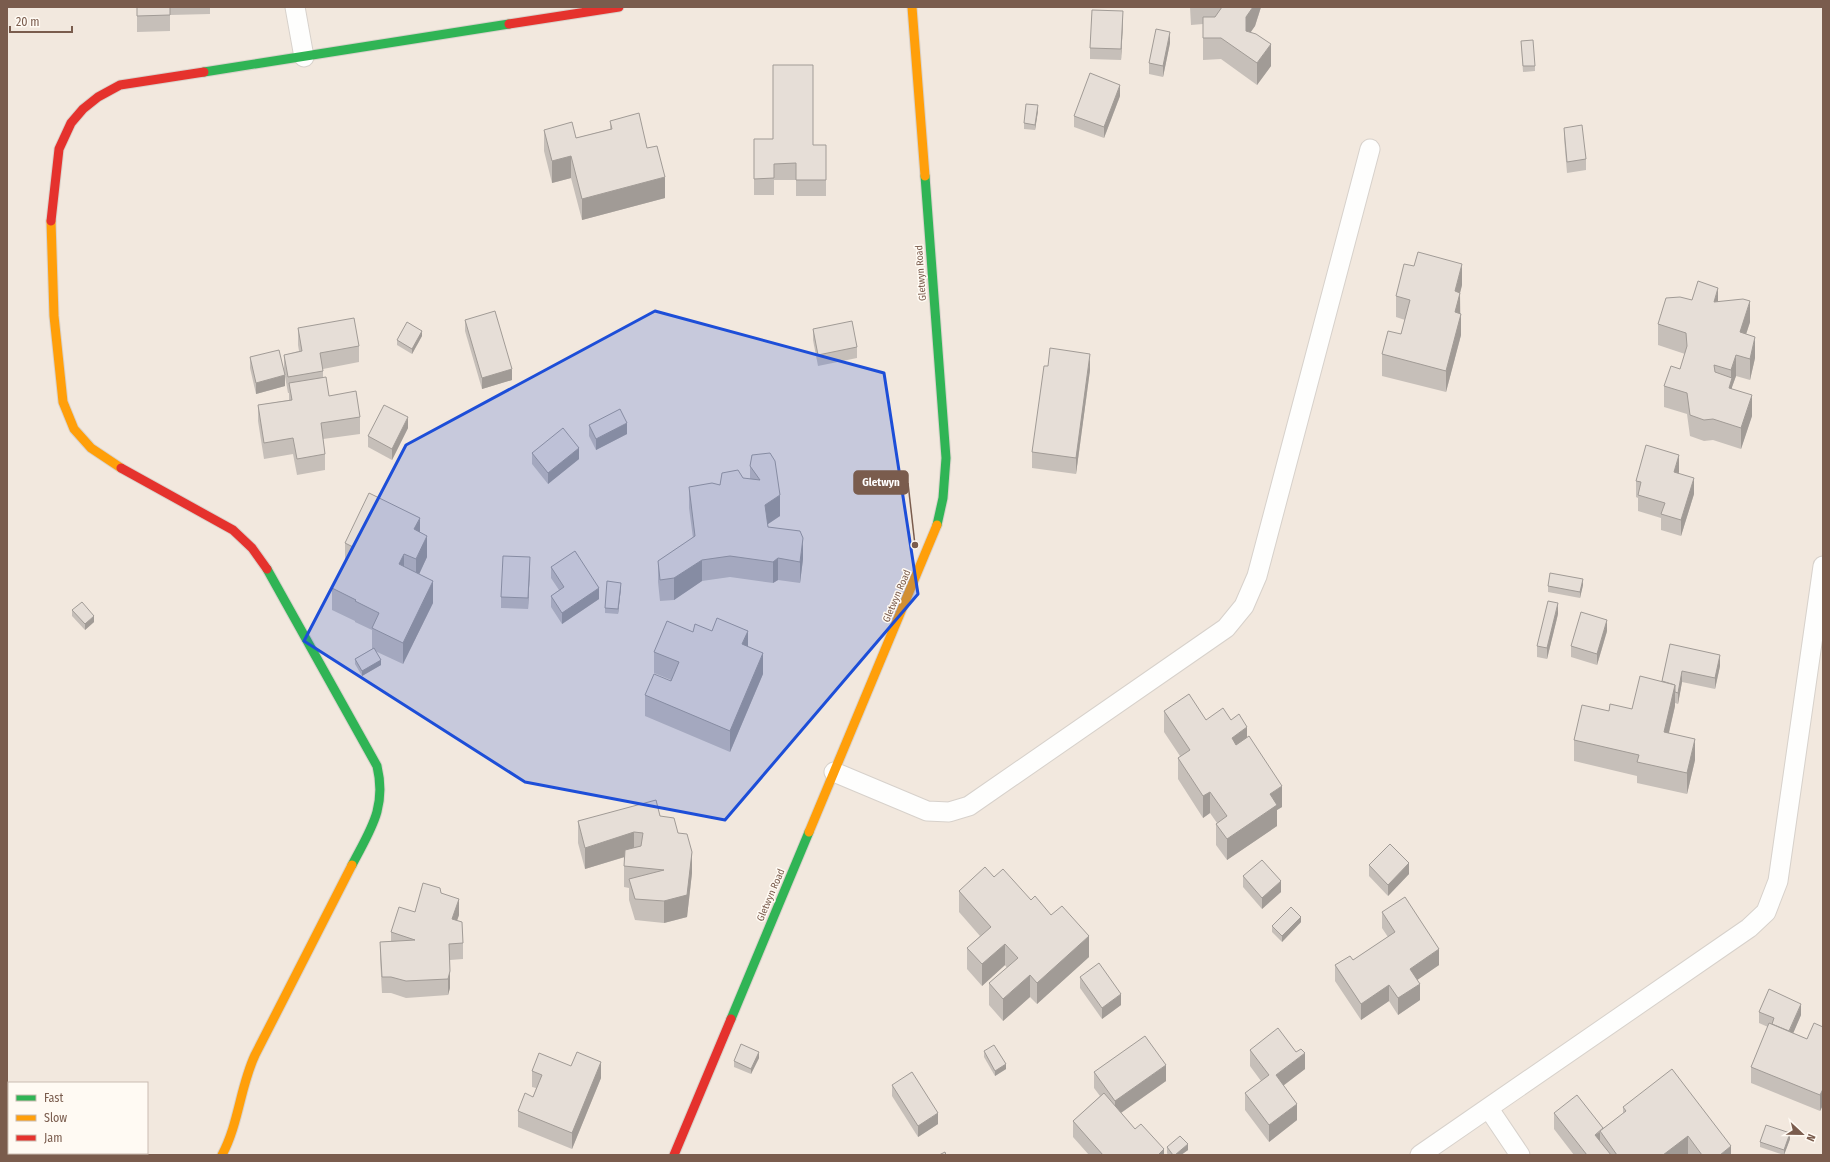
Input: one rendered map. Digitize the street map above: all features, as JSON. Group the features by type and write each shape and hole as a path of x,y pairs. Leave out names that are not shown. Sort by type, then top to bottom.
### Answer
{"street":[{"path":"295,7 304,57"},
{"path":"222,1155 227,1147 237,1118 249,1069 255,1055 375,820 382,797 382,783 377,766 268,571 252,548 233,530 109,461 90,448 74,429 63,402 54,316 51,221 59,149 71,123 83,109 98,97 120,85 619,7"},
{"name":"Gletwyn Road","path":"674,1155 934,536 941,516 945,493 945,450 912,7"},
{"path":"834,772 927,811 948,812 969,806 1226,628 1244,606 1257,576 1370,149"},
{"path":"1420,1155 1489,1109 1749,928 1766,912 1778,881 1823,566"},
{"path":"1489,1109 1520,1155"}],"highlighted area":[{"path":"655,311 884,373 918,594 725,820 525,782 304,641 406,445"}],"shaded area":[{"path":"7,7 1823,7 1823,1155 7,1155"}],"building":[{"path":"137,7 170,7 170,15 137,16"},
{"path":"1222,7 1253,7 1246,17 1246,31 1256,34 1271,44 1257,63 1221,38 1203,38 1203,17 1215,17"},
{"path":"1092,10 1123,11 1121,49 1090,48"},
{"path":"1156,29 1170,32 1163,66 1149,63"},
{"path":"1533,40 1535,66 1523,66 1521,41"},
{"path":"773,65 813,65 813,145 826,145 826,180 796,180 796,163 774,164 774,178 754,179 754,139 773,139"},
{"path":"1090,73 1120,85 1104,127 1074,116"},
{"path":"1026,104 1038,105 1035,125 1024,123"},
{"path":"639,113 647,148 657,146 665,177 582,199 571,156 552,161 544,130 572,122 576,138 612,129 610,121"},
{"path":"1582,125 1586,159 1567,162 1564,128"},
{"path":"1418,252 1462,264 1455,291 1460,293 1455,312 1461,314 1446,371 1382,354 1388,331 1401,334 1410,300 1396,296 1404,264 1414,266"},
{"path":"1698,281 1718,288 1714,302 1743,299 1750,301 1740,332 1755,337 1750,359 1736,355 1731,370 1714,365 1715,372 1732,378 1729,388 1752,395 1741,428 1713,419 1704,420 1690,415 1687,393 1664,386 1671,366 1680,369 1687,346 1686,333 1658,324 1666,298 1680,297 1692,300"},
{"path":"495,311 512,369 482,378 465,320"},
{"path":"354,318 359,346 320,353 323,371 288,377 284,355 302,351 298,328"},
{"path":"852,321 857,347 818,355 813,329"},
{"path":"407,322 422,331 412,349 397,340"},
{"path":"1050,348 1090,354 1076,458 1032,452 1044,366 1048,366"},
{"path":"279,350 285,375 256,383 250,357"},
{"path":"326,377 329,396 356,391 360,417 321,423 325,454 297,459 293,438 264,443 258,405 292,400 289,383"},
{"path":"384,405 408,417 392,449 368,436"},
{"path":"620,409 627,423 596,439 589,425"},
{"path":"563,428 579,448 548,473 532,453"},
{"path":"1646,445 1679,455 1674,472 1694,478 1681,520 1661,514 1665,503 1638,495 1641,482 1636,481"},
{"path":"770,453 775,461 780,495 765,505 768,527 800,531 803,538 800,562 778,558 773,562 730,556 702,560 674,578 660,580 658,561 695,536 689,487 712,483 720,485 722,473 738,470 743,478 760,480 750,466 752,455"},
{"path":"369,493 420,518 414,529 427,536 416,559 404,554 399,564 433,581 403,643 372,628 379,613 332,588 353,547 345,543"},
{"path":"575,551 599,588 562,613 551,596 564,587 551,567"},
{"path":"503,556 530,557 528,598 501,597"},
{"path":"1550,573 1583,579 1580,592 1548,586"},
{"path":"607,581 621,583 618,609 605,608"},
{"path":"1548,601 1558,603 1547,648 1537,646"},
{"path":"82,602 94,616 85,624 72,610"},
{"path":"1581,612 1607,620 1597,654 1571,646"},
{"path":"717,618 748,631 742,644 763,653 730,731 645,695 654,674 671,681 679,662 654,652 667,621 693,632 695,624 712,631"},
{"path":"1670,644 1720,655 1715,678 1682,671 1678,693 1675,692 1675,685 1662,681"},
{"path":"374,648 381,660 362,671 355,659"},
{"path":"1640,676 1675,685 1664,732 1695,739 1687,773 1637,762 1639,755 1574,740 1582,705 1609,711 1610,704 1632,709"},
{"path":"1189,694 1206,720 1223,708 1231,720 1239,714 1247,727 1232,738 1236,745 1249,736 1282,786 1270,794 1277,805 1227,839 1216,824 1227,816 1210,792 1203,796 1178,758 1190,750 1164,711"},
{"path":"656,800 660,816 674,818 678,833 687,834 692,852 687,895 664,901 635,899 629,879 664,870 624,866 625,850 641,846 643,833 634,832 585,848 578,821"},
{"path":"1390,844 1409,863 1388,885 1369,865"},
{"path":"1262,860 1281,881 1262,898 1243,876"},
{"path":"985,867 994,877 1003,869 1031,900 1035,896 1051,915 1062,906 1089,936 1037,983 1030,975 1003,999 989,983 1018,958 1005,944 982,964 967,948 991,927 959,891"},
{"path":"423,883 440,888 441,893 459,899 452,919 462,922 463,943 449,944 450,971 448,979 406,981 391,977 382,977 380,942 415,940 391,932 399,907 415,912"},
{"path":"1405,897 1439,949 1410,969 1420,984 1398,998 1389,985 1361,1004 1335,965 1350,956 1353,960 1395,932 1382,912"},
{"path":"1291,907 1301,917 1282,936 1272,926"},
{"path":"1099,963 1121,994 1102,1008 1080,977"},
{"path":"1769,989 1801,1004 1789,1031 1772,1024 1774,1018 1759,1012"},
{"path":"1769,1023 1807,1039 1814,1023 1823,1027 1823,1089 1820,1095 1751,1067"},
{"path":"1278,1028 1296,1052 1301,1049 1305,1053 1276,1075 1297,1104 1269,1125 1245,1093 1269,1075 1250,1050"},
{"path":"1145,1036 1166,1065 1115,1101 1094,1072"},
{"path":"741,1044 759,1052 751,1069 734,1061"},
{"path":"994,1045 1006,1064 995,1071 984,1051"},
{"path":"577,1052 601,1062 572,1133 518,1111 525,1093 533,1097 542,1075 532,1071 539,1053 571,1066"},
{"path":"1672,1069 1731,1146 1720,1155 1702,1155 1688,1136 1663,1155 1617,1155 1600,1131 1626,1111 1623,1107"},
{"path":"912,1072 938,1113 918,1126 892,1085"},
{"path":"1104,1093 1135,1129 1141,1124 1164,1149 1158,1155 1103,1155 1073,1121"},
{"path":"1577,1095 1603,1128 1595,1135 1611,1155 1587,1155 1554,1113"},
{"path":"7,1100 8,1131 7,1131"},
{"path":"1766,1125 1790,1133 1784,1150 1760,1142"},
{"path":"1180,1136 1188,1144 1173,1155 1167,1147"},
{"path":"945,1152 946,1155 939,1155"}],"traffic: fast":[{"path":"204,72 509,24"},
{"path":"925,176 946,458 943,498 937,525"},
{"path":"267,569 377,766 380,781 378,807 375,818 352,865"},
{"path":"731,1019 809,832"}],"traffic: slow":[{"path":"912,7 925,176"},
{"path":"51,221 54,316 63,402 74,429 91,448 121,468"},
{"path":"809,832 937,525"},
{"path":"222,1155 228,1143 246,1080 255,1055 352,865"}],"traffic: jam":[{"path":"509,24 619,7"},
{"path":"51,221 59,149 71,123 83,109 98,97 120,85 204,72"},
{"path":"121,468 233,530 252,548 267,569"},
{"path":"674,1155 731,1019"}],"place":[{"name":"Gletwyn","path":"915,545"}]}
